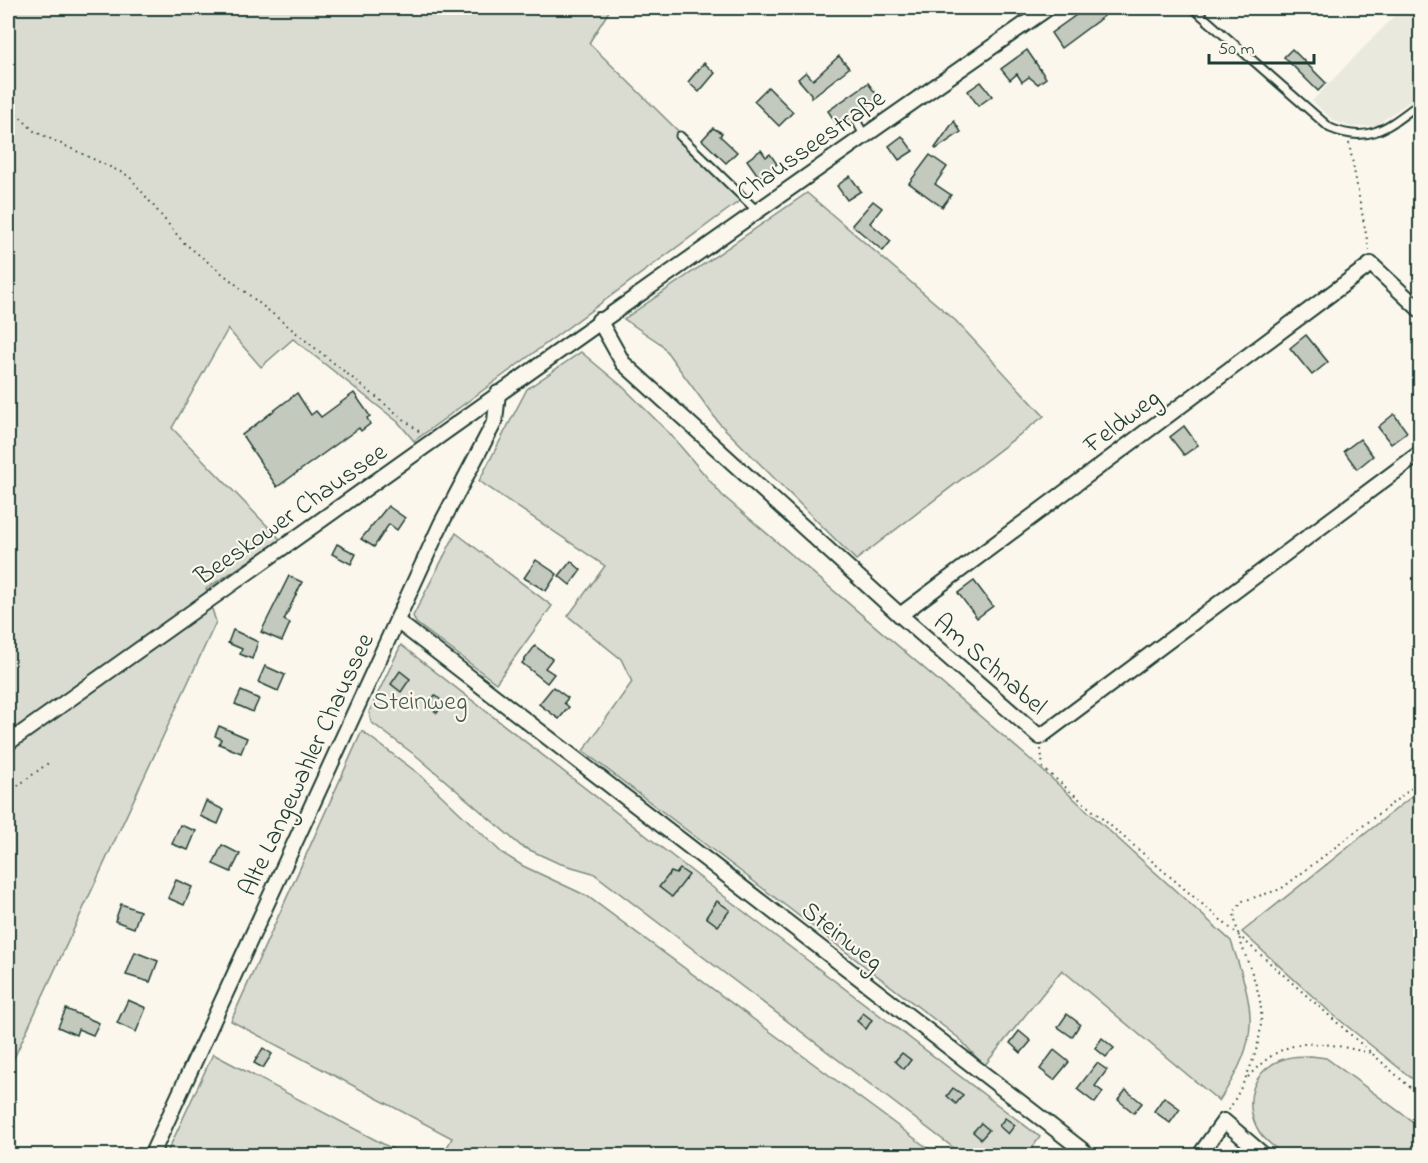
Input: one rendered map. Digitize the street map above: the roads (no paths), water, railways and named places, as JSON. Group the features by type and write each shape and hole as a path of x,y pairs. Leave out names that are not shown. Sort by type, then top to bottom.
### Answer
{"street":[{"name":"Chausseestraße","path":"600,320 1048,8"},
{"name":"Feldweg","path":"900,615 1371,264 1420,310"},
{"name":"Beeskower Chaussee","path":"8,743 600,320"},
{"name":"Am Schnabel","path":"600,320 623,363 900,615 1040,737 1420,453"},
{"name":"Alte Langewahler Chaussee","path":"151,1155 441,524 495,421 498,393"},
{"name":"Steinweg","path":"397,621 1090,1155"},
{"path":"1199,1155 1224,1120 1265,1155"}],"lane":[{"path":"1193,8 1330,128 1347,135 1383,130 1420,103"},
{"path":"857,122 864,135"},
{"path":"680,136 756,210"}]}
